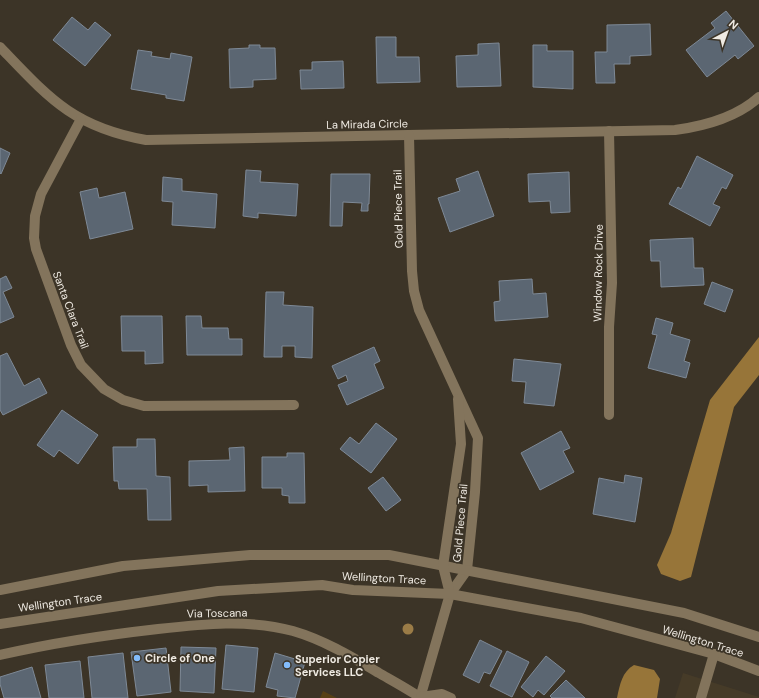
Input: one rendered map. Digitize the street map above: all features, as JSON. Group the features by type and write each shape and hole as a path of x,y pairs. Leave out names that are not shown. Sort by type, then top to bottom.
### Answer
{"street":[{"name":"La Mirada Circle","path":"0,47 51,99 81,119 123,136 146,140 675,130 697,127 718,120 738,112 759,97"},
{"name":"Santa Clara Trail","path":"81,119 41,194 35,216 34,238 38,260 70,345 87,374 113,395 144,406 294,405"},
{"name":"Window Rock Drive","path":"609,131 612,283 609,327 610,415"},
{"name":"Gold Piece Trail","path":"409,135 412,271 414,291 419,310 478,438 467,570 450,594"},
{"name":"Gold Piece Trail","path":"450,594 443,566 461,444 458,393"},
{"name":"Wellington Trace","path":"0,590 123,566 250,554 389,556 684,613 759,637"},
{"name":"Wellington Trace","path":"0,624 218,591 322,585 353,590 450,594 580,618 714,654 759,671"},
{"path":"450,594 421,698 442,694 450,698"},
{"name":"Via Toscana","path":"0,654 107,634 188,625 243,623 274,626 322,641 421,698"},
{"path":"701,698 714,654"}],"shaded area":[{"path":"759,337 759,375 734,407 691,577 680,581 661,574 657,565 671,533 710,400"},
{"path":"634,665 654,670 660,679 657,698 617,698 624,675"},
{"path":"683,673 759,697 759,698 675,698"},
{"path":"323,691 337,698 320,698"}],"building":[{"path":"726,11 754,46 738,59 735,55 707,77 686,50 715,28 711,23"},
{"path":"72,17 88,30 95,22 111,35 85,66 53,40"},
{"path":"650,24 651,55 630,56 630,64 614,64 615,83 596,83 595,52 607,52 607,25"},
{"path":"376,37 396,37 396,57 419,57 420,82 377,83"},
{"path":"499,43 501,86 457,87 456,56 478,55 478,44"},
{"path":"249,45 260,45 260,48 275,48 276,79 253,80 253,87 230,88 229,49 249,48"},
{"path":"533,45 547,45 547,51 573,51 573,89 533,87"},
{"path":"138,50 152,52 151,56 170,59 171,53 192,57 184,101 166,98 166,95 131,89"},
{"path":"343,61 344,88 301,89 300,70 312,70 312,62"},
{"path":"0,148 10,153 1,174 0,173"},
{"path":"697,156 733,175 726,189 722,187 713,204 720,207 710,226 669,204 678,187 681,189"},
{"path":"246,170 261,171 260,182 298,184 296,216 258,213 258,218 243,216"},
{"path":"478,171 494,216 450,232 438,198 460,191 456,179"},
{"path":"569,172 570,212 551,213 550,201 529,202 528,174"},
{"path":"331,174 370,174 368,211 361,211 362,203 343,202 342,226 330,226"},
{"path":"163,177 182,179 182,191 217,194 215,228 172,225 173,202 162,201"},
{"path":"97,188 99,198 125,192 133,229 90,239 80,192"},
{"path":"693,238 694,268 703,268 704,285 661,287 660,261 651,261 650,240"},
{"path":"6,276 12,288 3,292 14,317 0,323 0,279"},
{"path":"532,279 533,294 546,293 548,317 495,321 494,302 500,301 499,281"},
{"path":"712,282 733,290 725,312 704,304"},
{"path":"266,292 284,292 283,305 313,307 312,358 295,357 295,346 282,346 282,357 264,357"},
{"path":"121,316 162,316 163,363 145,364 145,351 122,351"},
{"path":"186,316 201,316 202,328 228,328 229,339 242,339 242,355 187,355"},
{"path":"656,318 673,323 670,334 690,340 684,361 690,363 686,378 648,368 657,335 652,334"},
{"path":"374,347 380,361 374,364 384,388 347,405 338,385 348,381 346,375 338,379 332,366"},
{"path":"7,353 24,386 39,378 47,393 3,415 0,410 0,356"},
{"path":"514,359 561,364 554,406 524,403 526,382 512,381"},
{"path":"62,410 98,435 78,464 59,450 54,457 37,445"},
{"path":"376,423 397,439 371,473 340,449 350,437 359,444"},
{"path":"561,431 570,448 563,451 574,472 540,490 521,453"},
{"path":"137,439 155,439 156,476 170,477 171,520 148,520 147,489 119,489 118,481 114,481 113,447 137,447"},
{"path":"244,447 245,491 208,492 208,485 189,486 189,461 230,460 229,448"},
{"path":"287,453 304,453 305,503 289,503 289,496 282,495 282,488 262,488 262,457 287,457"},
{"path":"625,475 642,478 635,522 593,514 599,478 624,483"},
{"path":"383,477 401,500 386,511 368,488"},
{"path":"480,640 502,651 490,674 484,672 479,683 463,675"},
{"path":"226,645 258,648 254,692 222,689"},
{"path":"181,647 216,648 214,693 180,691"},
{"path":"166,648 171,692 137,696 131,652"},
{"path":"507,651 529,662 512,697 490,686"},
{"path":"123,653 128,698 92,698 88,657"},
{"path":"275,653 305,662 295,698 277,696 278,690 266,687"},
{"path":"546,656 565,671 544,695 538,690 533,697 521,687"},
{"path":"80,661 84,698 49,698 45,665"},
{"path":"32,667 41,698 4,698 0,684 0,677"},
{"path":"566,680 585,698 552,698 550,696"}],"place":[{"name":"Circle of One","path":"137,658"},
{"name":"Superior Copier Services LLC","path":"287,665"}]}
